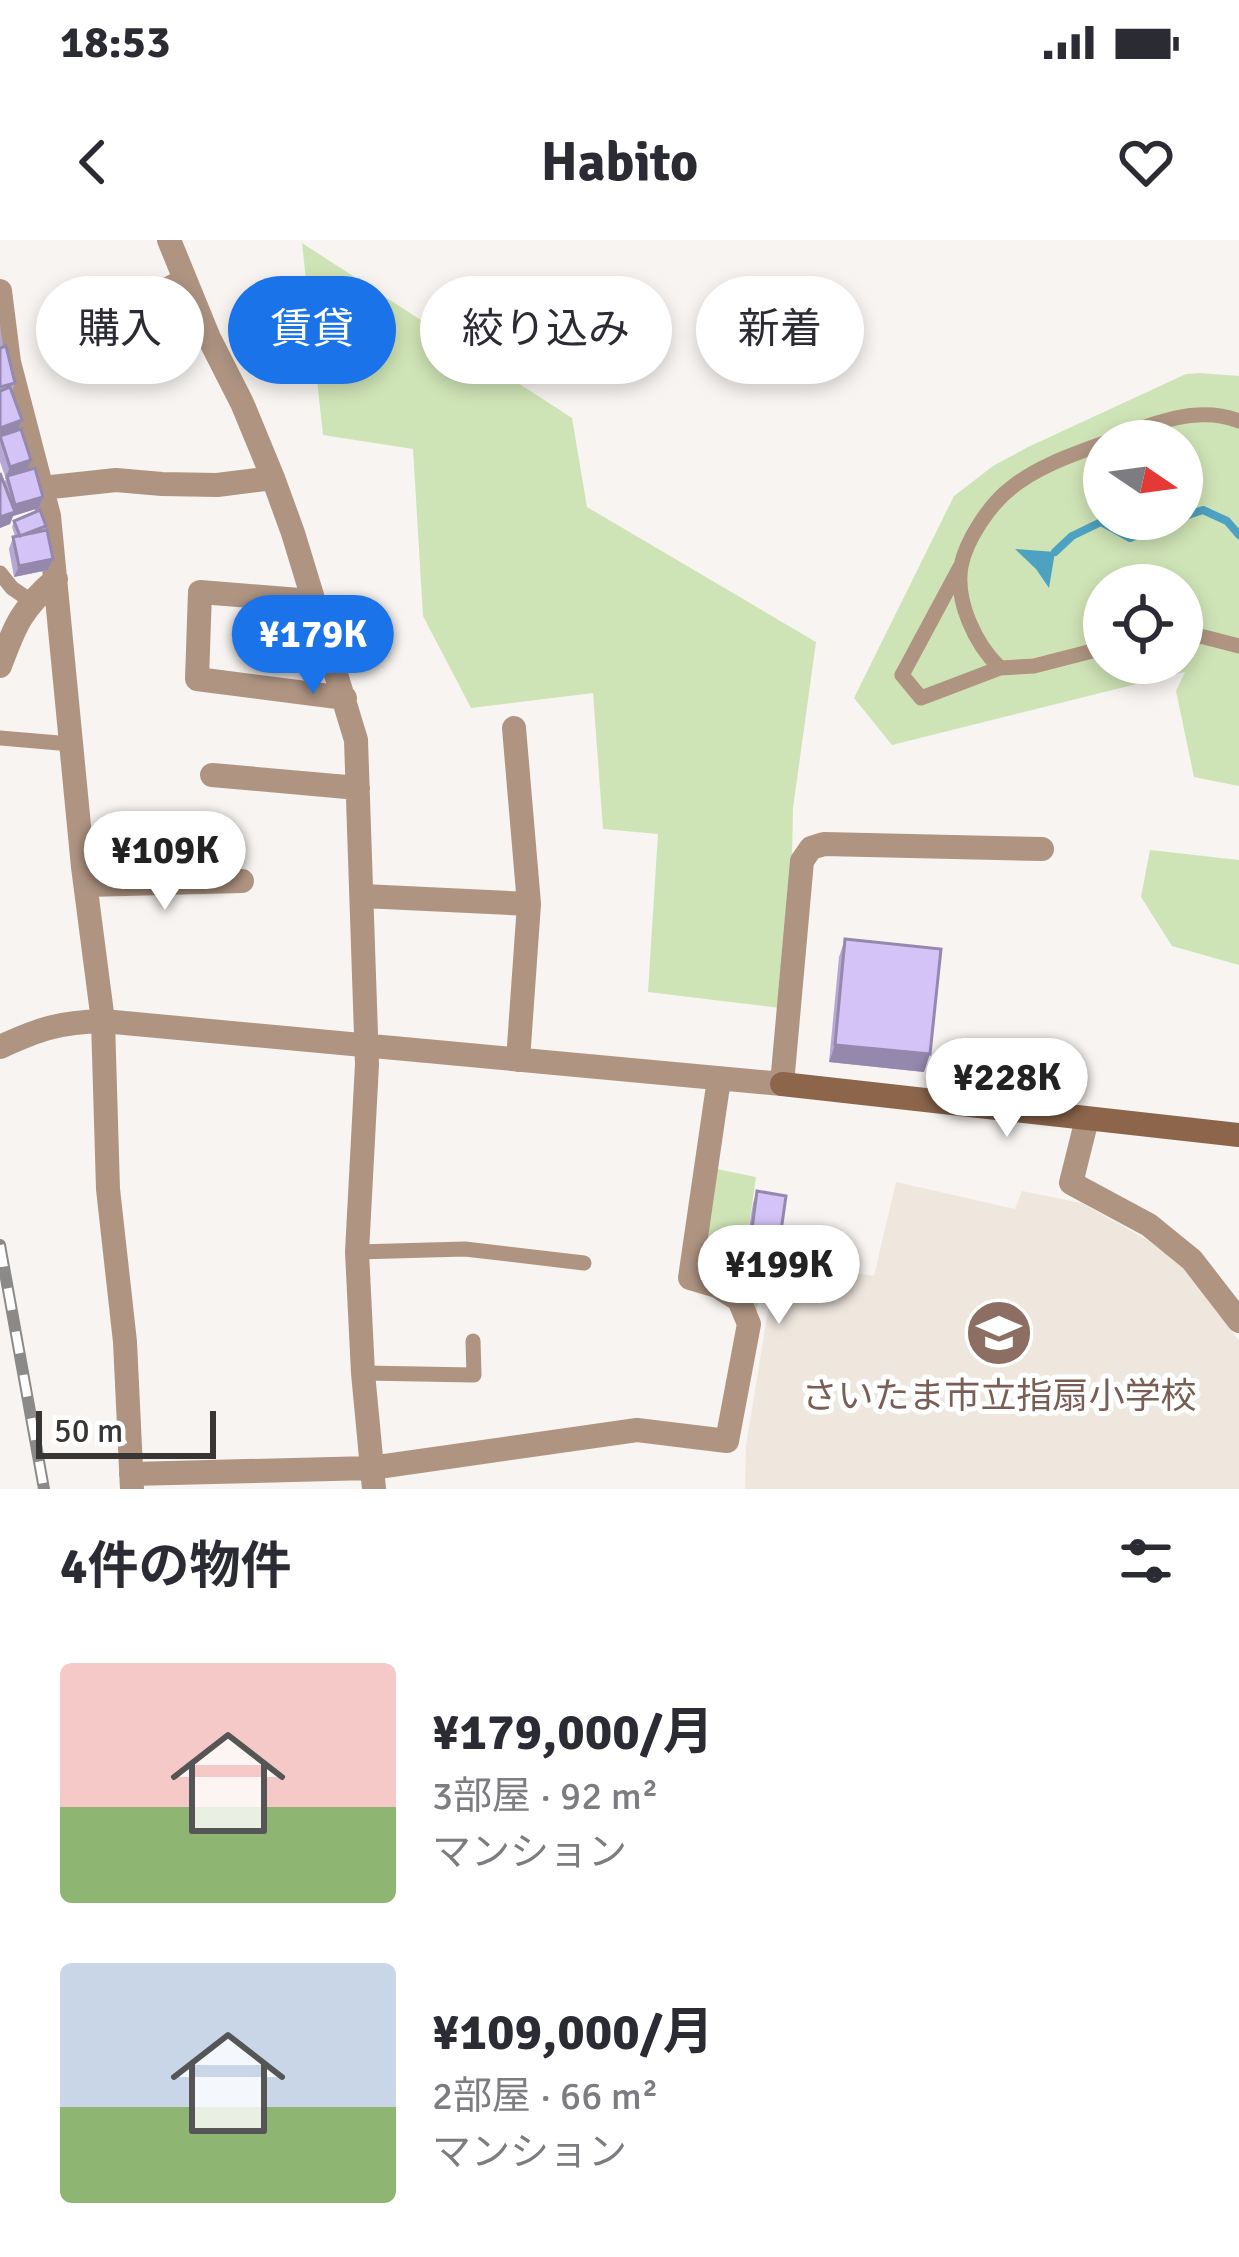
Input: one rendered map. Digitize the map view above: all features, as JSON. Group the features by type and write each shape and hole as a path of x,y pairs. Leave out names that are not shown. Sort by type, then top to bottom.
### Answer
{"street":[{"path":"169,240 273,478 356,740 367,1048 357,1252 372,1478"},
{"path":"0,291 9,362 50,516 103,1022 108,1189 125,1342 132,1482 372,1478 637,1430 727,1441 749,1324 739,1300 717,1286 690,1278 719,1078"},
{"path":"42,488 116,480 217,485 273,478"},
{"path":"0,666 14,627 31,601 56,579"},
{"path":"312,601 200,592 196,679 345,698"},
{"path":"514,728 529,904 518,1060"},
{"path":"212,775 358,788"},
{"path":"782,1084 802,861 811,848 824,844 1042,849"},
{"path":"86,885 242,881"},
{"path":"363,896 529,904"},
{"path":"0,1047 39,1029 103,1022 782,1084 1239,1135"},
{"path":"1087,1119 1071,1183 1149,1225 1178,1248 1239,1321"}],"lane":[{"path":"1173,420 1195,414 1225,415 1239,421"},
{"path":"1083,451 1010,488 983,516 902,675 921,698 1000,668 1034,666 1083,653"},
{"path":"962,565 962,598 973,629 985,654 1000,668"},
{"path":"0,573 31,601"},
{"path":"1203,637 1239,646"},
{"path":"0,738 71,744"},
{"path":"357,1252 465,1249 584,1263"},
{"path":"363,1373 474,1375 473,1341"}],"shaded area":[{"name":"さいたま市立指扇小学校","path":"896,1182 1015,1209 1022,1191 1081,1203 1149,1241 1186,1269 1239,1341 1239,1489 745,1489 746,1446 776,1261 874,1276"}],"green space":[{"path":"302,243 353,276 306,276"},
{"path":"396,304 420,319 420,384 520,384 572,418 587,507 816,642 793,808 789,1009 648,992 658,834 603,829 593,693 471,708 423,616 413,449 323,435 317,384 396,384"},
{"path":"1186,374 1239,376 1239,786 1194,777 1176,691 1179,684 1203,684 1203,564 1083,564 1083,684 1137,684 892,745 854,698 954,496 993,466 1083,422 1083,540 1203,540 1203,420 1086,420"},
{"path":"1150,850 1239,860 1239,965 1172,946 1141,897"},
{"path":"712,1168 756,1177 747,1240 767,1246 756,1316 690,1278"}],"water":[{"path":"1015,549 1055,552 1049,588 1036,569"}],"building":[{"path":"6,346 15,383 0,387 0,348"},
{"path":"10,387 22,420 0,428 0,391"},
{"path":"21,429 31,460 10,467 0,436"},
{"path":"35,468 43,497 15,505 7,476"},
{"path":"0,473 15,512 0,517"},
{"path":"40,510 46,526 20,536 14,521"},
{"path":"47,530 53,559 19,566 13,537"},
{"path":"845,939 941,949 930,1054 835,1045"},
{"path":"757,1191 786,1196 781,1231 752,1229"}],"waterway":[{"path":"1203,510 1227,521 1239,535"},
{"path":"1055,552 1083,531"}],"railway":[{"path":"0,1245 44,1489"}],"place":[{"name":"さいたま市立指扇小学校","path":"999,1333"}]}
